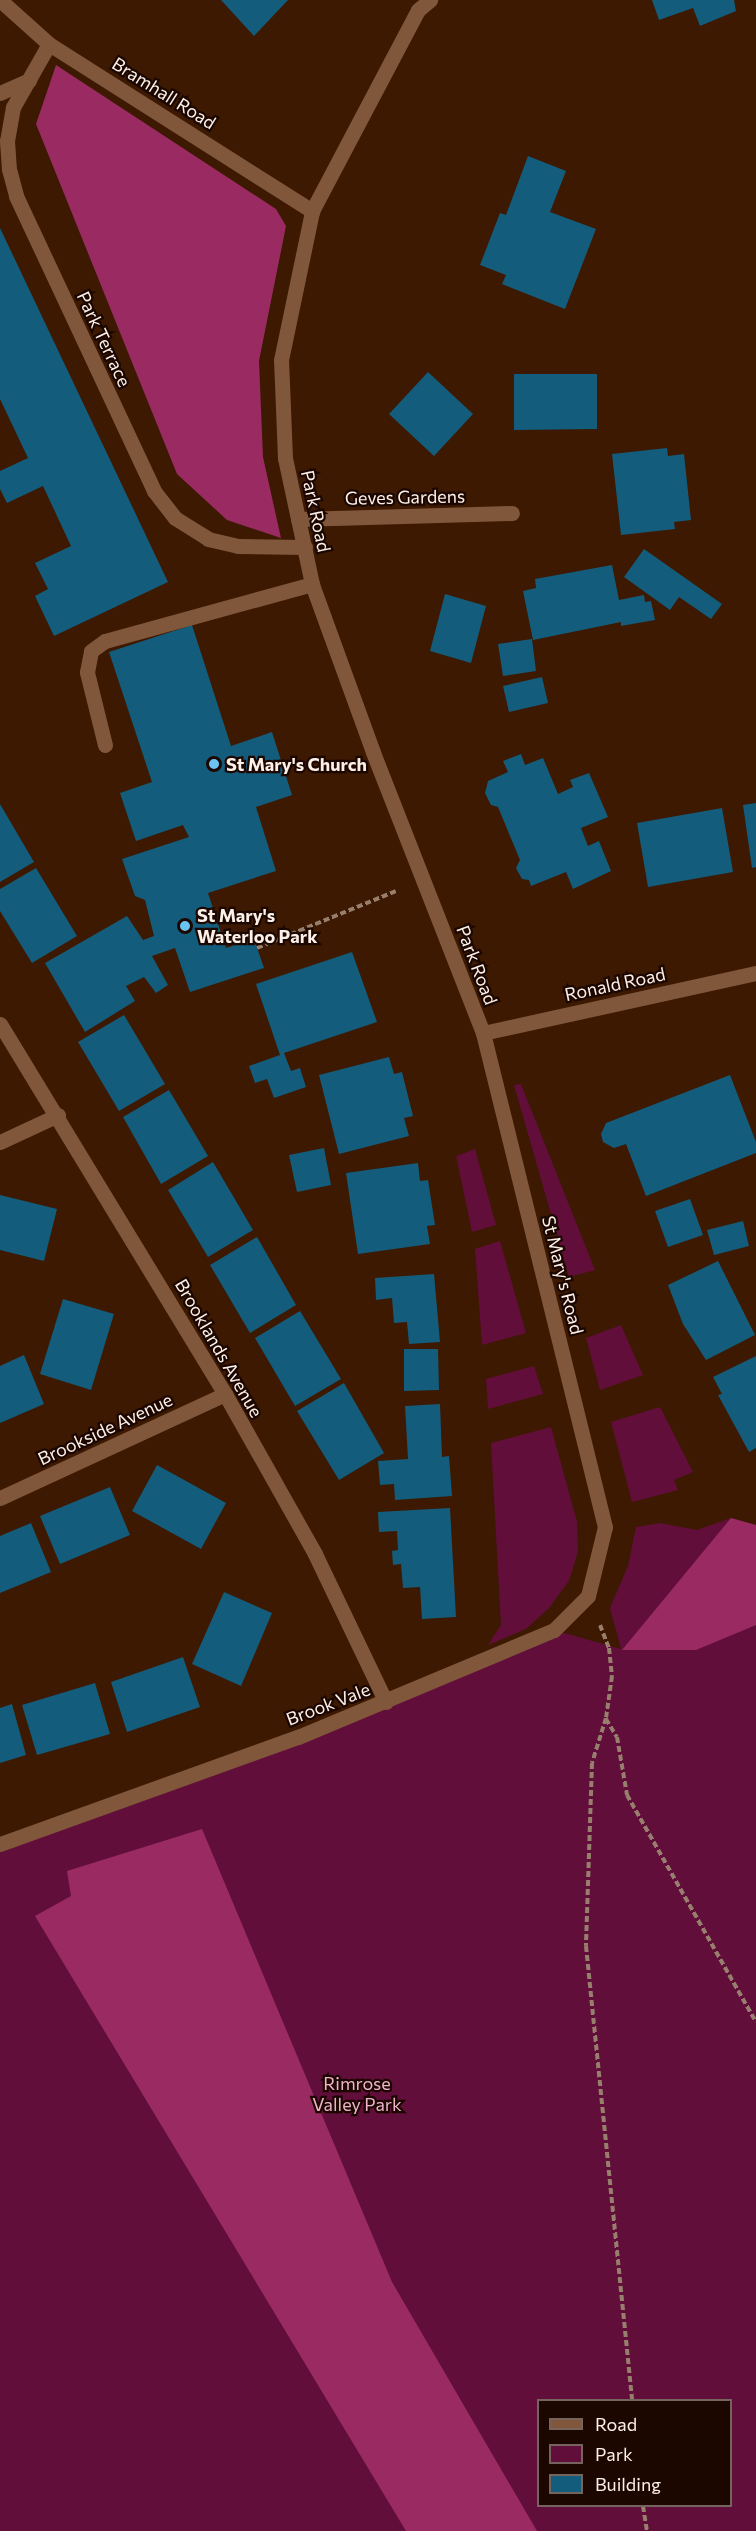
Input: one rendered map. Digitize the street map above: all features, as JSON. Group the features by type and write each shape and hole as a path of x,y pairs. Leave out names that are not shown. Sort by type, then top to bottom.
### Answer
{"street":[{"name":"Bramhall Road","path":"0,0 49,44 312,210"},
{"name":"Park Road","path":"430,0 413,5 312,210 281,360 285,458 312,584 373,752 483,1033"},
{"name":"Park Terrace","path":"49,44 9,124 9,169 16,196 154,491 175,518 208,539 238,546 305,547"},
{"path":"0,93 29,80"},
{"name":"Geves Gardens","path":"298,519 512,513"},
{"path":"105,745 87,672 91,651 105,641 312,584"},
{"name":"Ronald Road","path":"483,1033 756,973"},
{"name":"Brooklands Avenue","path":"0,1024 58,1115 225,1394 315,1554 386,1702"},
{"name":"St Mary's Road","path":"483,1033 605,1527 588,1596"},
{"path":"0,1142 58,1115"},
{"name":"Brookside Avenue","path":"0,1498 225,1394"},
{"name":"Brook Vale","path":"0,1844 386,1702 554,1630 588,1596"}],"path":[{"path":"257,948 396,891"},
{"path":"588,1596 609,1648 612,1676 606,1718 592,1763 586,1946 632,2399"},
{"path":"606,1718 617,1737 627,1795 756,2022"},
{"path":"643,2507 647,2531"}],"green space":[{"path":"521,1084 595,1270 569,1277 514,1085"},
{"path":"475,1149 496,1225 472,1232 456,1156"},
{"path":"500,1241 526,1333 482,1345 475,1249"},
{"path":"621,1325 643,1375 600,1390 586,1338"},
{"path":"534,1366 543,1394 488,1409 486,1379"},
{"path":"660,1407 693,1472 674,1480 678,1490 632,1502 611,1422"},
{"path":"551,1427 577,1522 578,1551 569,1581 549,1608 526,1629 488,1645 501,1625 491,1443"},
{"name":"Rimrose Valley Park","path":"731,1518 756,1525 756,2531 0,2531 0,1844 112,1805 554,1630 621,1649 610,1608 628,1566 636,1527 660,1523 697,1530"}],"shaded area":[{"path":"56,65 276,209 286,226 259,361 263,457 281,538 227,520 177,474 36,124"},
{"path":"731,1518 756,1525 756,1625 696,1650 622,1650"},
{"path":"202,1829 392,2282 537,2531 406,2531 35,1916 71,1896 67,1871"}],"building":[{"path":"221,0 288,0 254,36"},
{"path":"652,0 734,0 736,11 700,26 693,8 659,20"},
{"path":"528,156 566,171 550,212 596,229 565,309 502,284 506,275 480,265 500,213 506,215"},
{"path":"0,228 168,582 54,636 35,596 48,589 35,563 71,546 43,486 7,503 0,489 0,471 28,458 0,399"},
{"path":"428,372 473,414 434,456 389,414"},
{"path":"514,374 597,374 597,429 514,430"},
{"path":"667,448 668,456 684,454 691,520 674,522 675,529 621,535 612,454"},
{"path":"644,549 722,604 711,619 679,597 670,610 624,577"},
{"path":"612,565 619,600 644,595 645,602 651,601 655,620 621,626 621,622 533,640 523,591 536,588 535,579"},
{"path":"445,594 486,606 471,663 430,651"},
{"name":"St Mary's Church","path":"192,625 231,746 272,732 292,795 256,807 276,871 208,893 226,948 254,939 264,968 190,992 175,948 152,956 168,985 156,993 144,977 126,986 135,1001 85,1032 45,963 127,916 143,940 154,936 145,900 135,896 122,859 189,837 183,825 136,841 120,793 152,782 109,652"},
{"path":"532,639 536,671 503,676 498,644"},
{"path":"542,677 548,703 509,712 503,686"},
{"path":"521,754 525,765 543,758 558,794 573,787 570,780 589,773 608,817 581,828 588,846 599,841 611,871 573,889 566,872 531,886 529,880 522,879 516,868 520,860 498,807 491,805 485,793 488,781 508,772 503,761"},
{"path":"756,803 756,867 752,868 743,805"},
{"path":"0,804 34,862 0,882"},
{"path":"722,808 733,872 648,887 637,823"},
{"path":"36,868 77,936 32,963 0,911 0,889"},
{"path":"352,952 377,1022 284,1053 291,1071 300,1068 306,1087 274,1098 267,1079 255,1083 249,1066 280,1055 256,984"},
{"path":"124,1015 165,1084 119,1111 78,1042"},
{"path":"389,1057 394,1074 402,1072 413,1116 404,1118 409,1136 339,1154 319,1075"},
{"path":"730,1075 756,1142 756,1153 646,1196 626,1144 614,1148 603,1142 601,1134 606,1123"},
{"path":"169,1090 208,1156 161,1184 123,1117"},
{"path":"324,1148 331,1185 297,1192 289,1155"},
{"path":"213,1162 253,1230 208,1257 168,1190"},
{"path":"418,1163 420,1181 428,1180 435,1225 427,1226 430,1244 358,1254 346,1173"},
{"path":"0,1195 57,1209 44,1261 0,1250"},
{"path":"690,1199 703,1235 668,1247 655,1211"},
{"path":"743,1221 749,1246 714,1255 707,1230"},
{"path":"257,1237 296,1305 250,1333 210,1265"},
{"path":"718,1261 755,1335 706,1360 683,1324 668,1285"},
{"path":"434,1274 440,1342 409,1344 407,1322 394,1323 392,1298 376,1300 375,1278"},
{"path":"63,1299 114,1314 91,1390 40,1374"},
{"path":"300,1311 341,1379 295,1406 255,1338"},
{"path":"404,1349 438,1349 439,1390 404,1391"},
{"path":"24,1355 44,1404 0,1423 0,1366"},
{"path":"756,1356 756,1448 749,1452 718,1395 722,1394 713,1377"},
{"path":"344,1383 384,1453 339,1480 297,1411"},
{"path":"440,1404 442,1457 449,1456 452,1496 395,1500 394,1484 380,1485 378,1461 408,1459 405,1406"},
{"path":"157,1465 226,1503 201,1549 132,1511"},
{"path":"110,1487 130,1535 60,1564 40,1516"},
{"path":"450,1508 456,1617 422,1619 420,1587 403,1588 401,1564 393,1565 392,1551 398,1550 397,1531 379,1532 378,1512"},
{"path":"31,1523 51,1572 0,1593 0,1536"},
{"path":"224,1592 272,1613 241,1686 192,1664"},
{"path":"183,1657 200,1707 127,1732 111,1682"},
{"path":"95,1683 110,1734 37,1755 22,1705"},
{"path":"12,1704 26,1755 0,1763 0,1708"}],"place":[{"name":"St Mary's Church","path":"214,764"},
{"name":"St Mary's Waterloo Park","path":"185,926"}]}
